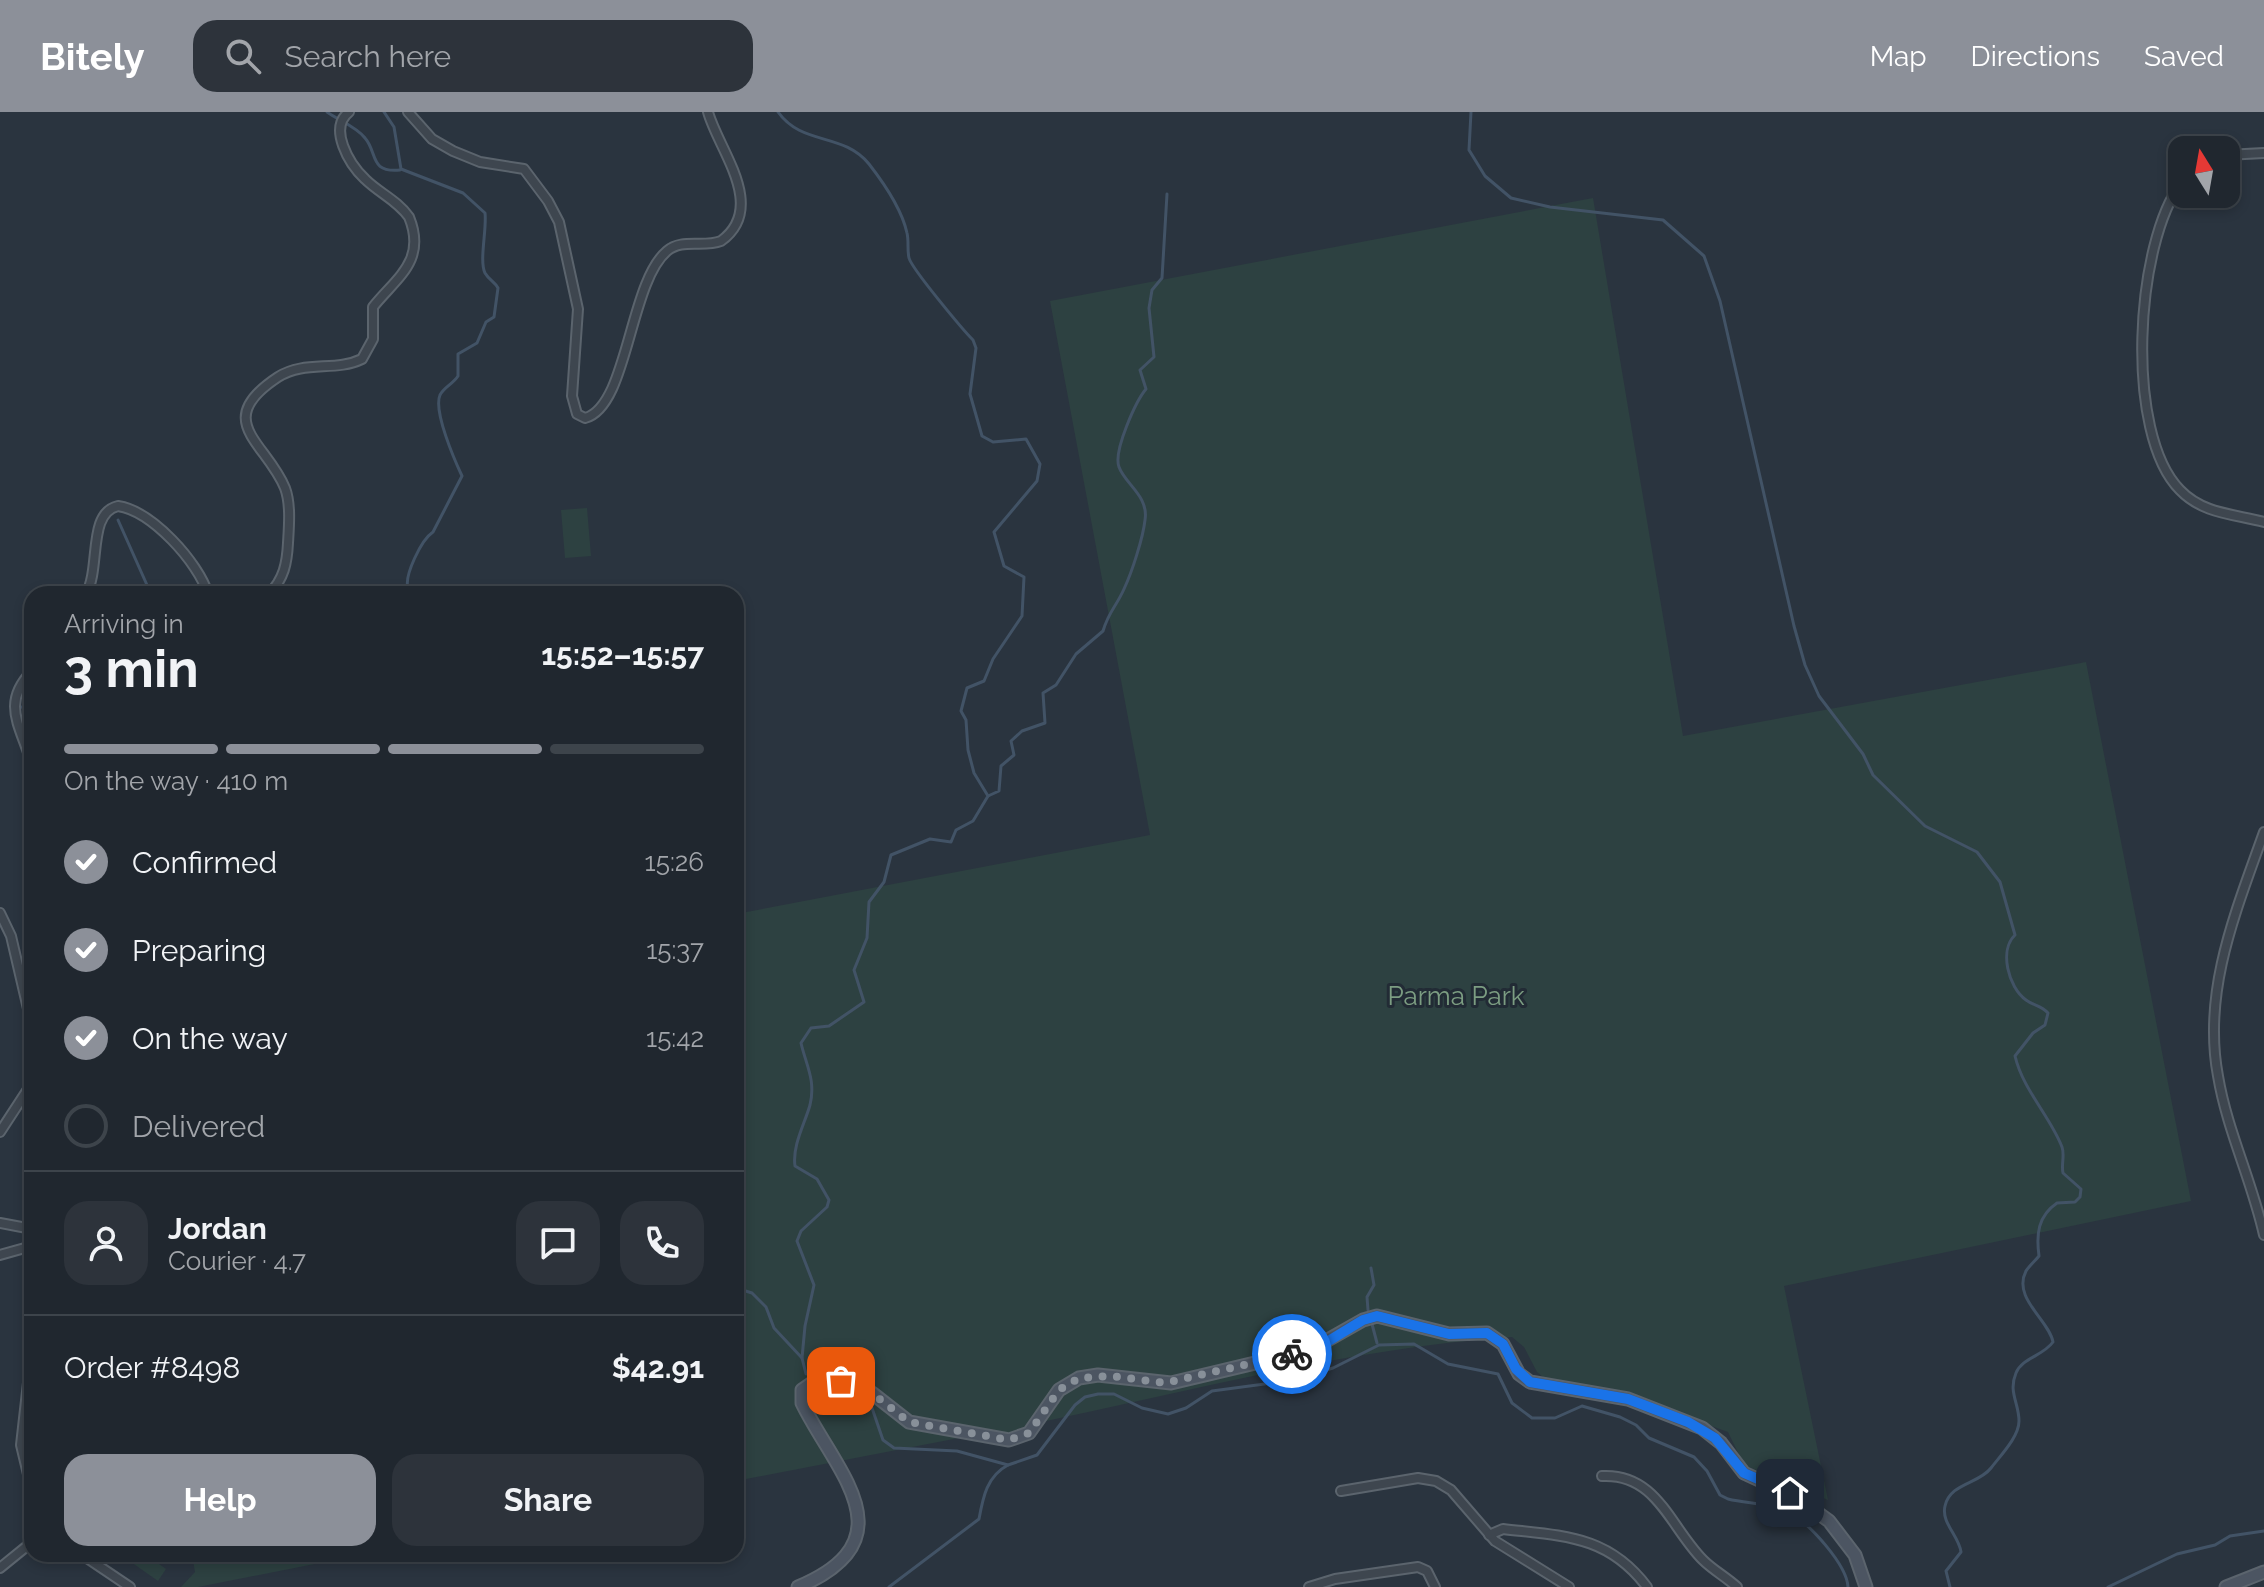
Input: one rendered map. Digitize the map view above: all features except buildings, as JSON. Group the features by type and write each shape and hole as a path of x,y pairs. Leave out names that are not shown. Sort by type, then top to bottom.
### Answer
{"main road":[{"path":"798,1587 822,1573 843,1555 855,1539 860,1523 846,1477 802,1403 801,1393 809,1383 831,1379 852,1384 872,1393 909,1422 1009,1440 1029,1433 1059,1390 1079,1378 1112,1376 1171,1383 1310,1350 1363,1320 1377,1316 1449,1334 1487,1333 1503,1344 1516,1369 1530,1382 1628,1399 1702,1428 1718,1440 1744,1473 1796,1497 1829,1521 1855,1555 1866,1587"},
{"path":"2226,1587 2264,1572"}],"street":[{"path":"274,586 285,569 288,507 284,486 246,428 248,407 263,389 289,371 362,359 373,339 373,307 404,275 413,251 409,217 364,179 346,151 338,128 341,118 349,112"},
{"path":"408,112 432,139 480,162 520,167 543,191 559,222 577,298 578,346 573,404 577,414 585,418 600,409 616,374 634,333 640,295 654,266 675,246 721,241 735,225 739,199 737,176 708,112"},
{"path":"2240,154 2264,153"},
{"path":"2170,208 2159,231 2140,333 2143,380 2159,454 2177,488 2199,505 2264,522"},
{"path":"89,586 95,572 99,521 106,511 118,506 134,512 183,551 197,569 204,586"},
{"path":"24,679 15,687 9,707 24,745"},
{"path":"2264,832 2225,946 2214,1021 2223,1100 2248,1171 2264,1235"},
{"path":"0,913 14,946 24,990"},
{"path":"0,1132 24,1095"},
{"path":"0,1223 24,1228"},
{"path":"0,1255 24,1248"},
{"path":"24,1418 21,1445 24,1458"},
{"path":"1602,1476 1632,1480 1650,1492 1702,1559 1737,1587"},
{"path":"1341,1491 1418,1478 1436,1481 1454,1494 1489,1535 1569,1587"},
{"path":"1489,1535 1503,1529 1598,1545 1624,1560 1647,1587"},
{"path":"0,1568 24,1548"},
{"path":"93,1562 130,1587"},
{"path":"1309,1587 1324,1581 1412,1567 1427,1571 1435,1587"}],"green space":[{"name":"Parma Park","path":"1593,198 1683,736 2086,662 2191,1201 1784,1286 1828,1500 1744,1465 1728,1432 1651,1404 1550,1383 1537,1372 1524,1347 1512,1337 1331,1361 1032,1424 1023,1437 990,1432 744,1479 744,912 1150,835 1050,301"},
{"path":"587,508 591,556 565,558 561,510"},
{"path":"131,1562 156,1562 166,1569 158,1581"},
{"path":"193,1562 325,1562 198,1587 181,1587 195,1572"}],"waterway":[{"path":"327,112 362,134 379,165 400,170"},
{"path":"384,112 394,127 401,169 463,193 485,213 483,268 498,288 494,317 486,322 477,343 458,354 458,376 440,395 442,424 462,476 433,532 419,550 411,567 408,586"},
{"path":"778,112 799,130 847,147 869,164 901,215 912,264 973,340 976,348 970,394 982,436 993,442 1026,439 1040,464 1037,481 994,532 1004,566 1024,577 1022,616 993,659 984,681 967,688 961,711 966,720 968,750 974,773 988,796 973,821 956,830 951,842 930,839 891,855 884,882 869,902 867,938 854,970 864,1002 829,1026 811,1028 801,1043 812,1096 797,1143 795,1166 817,1179 829,1200 827,1207 801,1231 797,1241 814,1285 802,1358"},
{"path":"1471,112 1469,150 1485,176 1511,198 1550,207 1663,220 1704,256 1720,301 1794,626 1805,665 1819,696 1863,754 1873,775 1925,826 1977,852 2000,882 2015,935 2007,950 2010,978 2026,1000 2048,1013 2045,1025 2033,1033 2015,1056 2024,1080 2062,1147 2063,1173 2081,1189 2080,1197 2075,1202 2057,1203 2046,1214 2038,1233 2039,1256 2026,1271 2023,1281 2027,1300 2053,1342 2023,1364 2016,1373 2013,1392 2019,1421 2016,1433 1991,1468 1959,1488 1948,1498 1945,1506 1948,1524 1961,1552 1946,1571 1950,1587"},
{"path":"988,796 999,791 1001,766 1014,755 1011,741 1022,731 1045,723 1043,693 1056,685 1076,654 1103,631 1137,555 1145,512 1140,497 1122,473 1118,460 1126,426 1146,389 1140,370 1154,357 1149,308 1152,290 1162,278 1167,194"},
{"path":"118,520 147,586"},
{"path":"1368,1310 1367,1297 1374,1285 1371,1268"},
{"path":"744,1290 752,1293 766,1307 774,1328 802,1358 806,1374"},
{"path":"1372,1324 1377,1343"},
{"path":"813,1391 827,1400 872,1408 883,1440 894,1448 957,1451 1008,1465 1037,1455 1075,1405 1085,1397 1114,1394 1142,1408 1168,1414 1186,1408 1212,1391 1294,1380 1333,1368 1379,1345 1414,1344 1448,1364 1498,1374 1512,1403 1532,1418 1555,1418 1582,1406 1620,1417 1636,1425 1649,1438 1694,1457 1707,1471 1720,1495 1768,1505 1798,1518 1834,1557 1848,1587"},
{"path":"889,1587 979,1519 984,1495 991,1481 1008,1465"},
{"path":"2108,1587 2177,1554 2215,1545 2230,1536 2264,1531"}],"way so far":[{"path":"841,1381 862,1387 877,1396 895,1414 909,1422 1009,1440 1029,1433 1059,1390 1079,1378 1112,1376 1165,1383 1292,1354"}],"route":[{"path":"1292,1354 1322,1345 1363,1320 1377,1316 1449,1334 1487,1333 1503,1344 1516,1369 1530,1382 1628,1399 1688,1422 1715,1438 1744,1473 1790,1493"}]}
